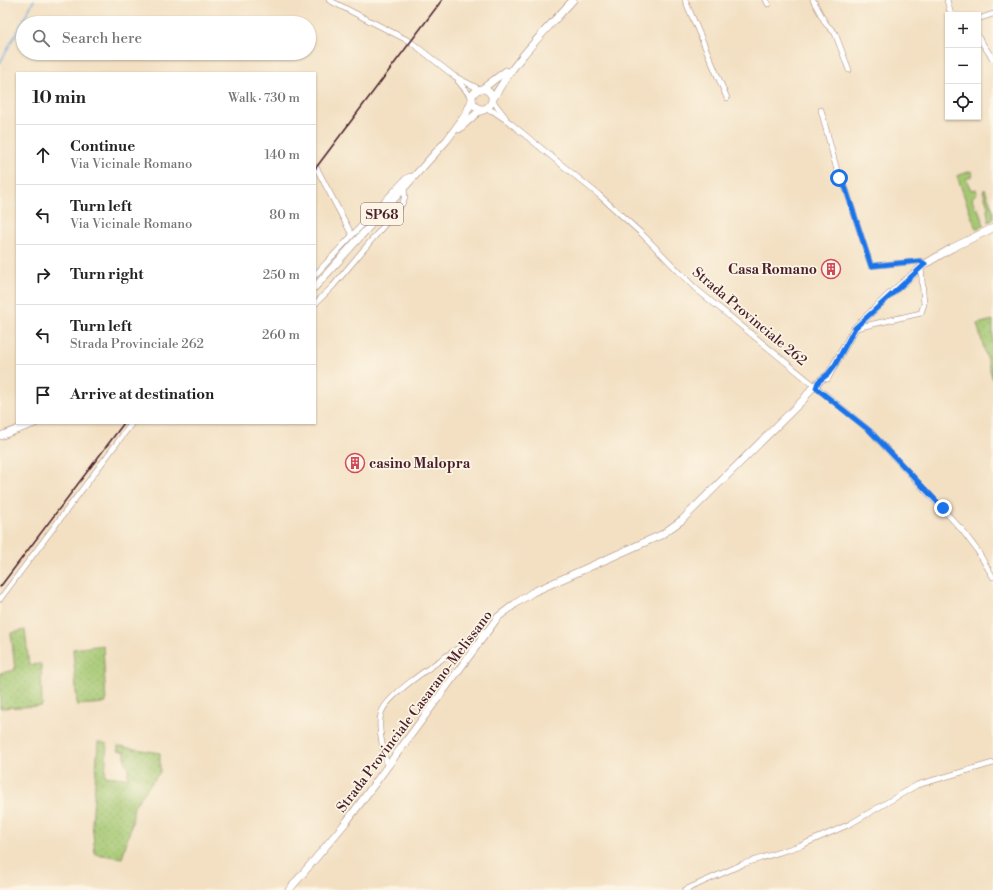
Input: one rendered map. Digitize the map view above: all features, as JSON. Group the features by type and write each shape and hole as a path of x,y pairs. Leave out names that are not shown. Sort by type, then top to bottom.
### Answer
{"main road":[{"name":"SP68","path":"447,140 471,119 491,106 501,84 523,56 573,0"},
{"name":"SP68","path":"316,286 447,140 466,114 474,93 499,78 523,56"},
{"path":"480,89 491,93 493,100"},
{"path":"472,99 476,108 485,110"},
{"name":"Strada Provinciale Casarano-Melissano","path":"290,890 347,821 498,617 534,592 661,535 677,523 804,399 815,392 816,388 822,385 855,328 923,266 952,248 993,228"},
{"path":"0,436 32,424"}],"street":[{"path":"329,0 411,42 454,76 480,89"},
{"path":"685,0 727,98"},
{"path":"813,0 826,24 835,33 849,70"},
{"path":"947,0 950,12"},
{"path":"981,18 993,14"},
{"path":"981,42 993,60"},
{"path":"454,76 472,99"},
{"path":"493,100 509,122"},
{"path":"485,110 493,111 509,122"},
{"path":"821,110 839,178 846,189 871,266 920,261 923,266 924,304 921,313 855,328"},
{"name":"Strada Provinciale 262","path":"509,122 599,195 642,234 695,288 870,431 962,530 977,550 993,577"},
{"path":"316,167 352,235"},
{"path":"316,274 405,179 410,176 415,177"},
{"path":"316,303 333,286 402,204 405,197 404,189"},
{"path":"0,599 131,424"},
{"path":"387,766 380,727 381,715 385,704 394,695 412,682 480,633 489,629"},
{"path":"685,890 743,864 802,845 850,824 918,785 993,764"}],"green space":[{"path":"971,171 973,176 966,179 971,190 976,189 977,193 972,198 975,208 978,208 984,225 976,229 957,176"},
{"path":"985,189 993,210 993,220 989,222 987,210 988,206 983,191"},
{"path":"993,320 993,380 977,324"},
{"path":"25,630 29,665 41,664 42,706 0,708 0,673 15,670 11,633"},
{"path":"103,645 106,703 77,705 73,649"},
{"path":"98,742 107,744 105,776 127,778 129,765 125,764 125,752 118,750 118,746 160,753 160,772 134,806 132,823 122,858 95,854 92,823"}],"waterway":[{"path":"25,16 34,0"},
{"path":"0,63 16,33"}],"railway":[{"path":"316,168 442,0"},
{"path":"0,587 123,424"}],"place":[{"name":"Casa Romano","path":"831,269"},
{"name":"casino Malopra","path":"355,463"}],"route":[{"path":"839,178 846,189 871,266 920,261 925,264 887,297 855,328 845,343 835,365 828,374 818,382 816,388 870,431 943,508"}]}
